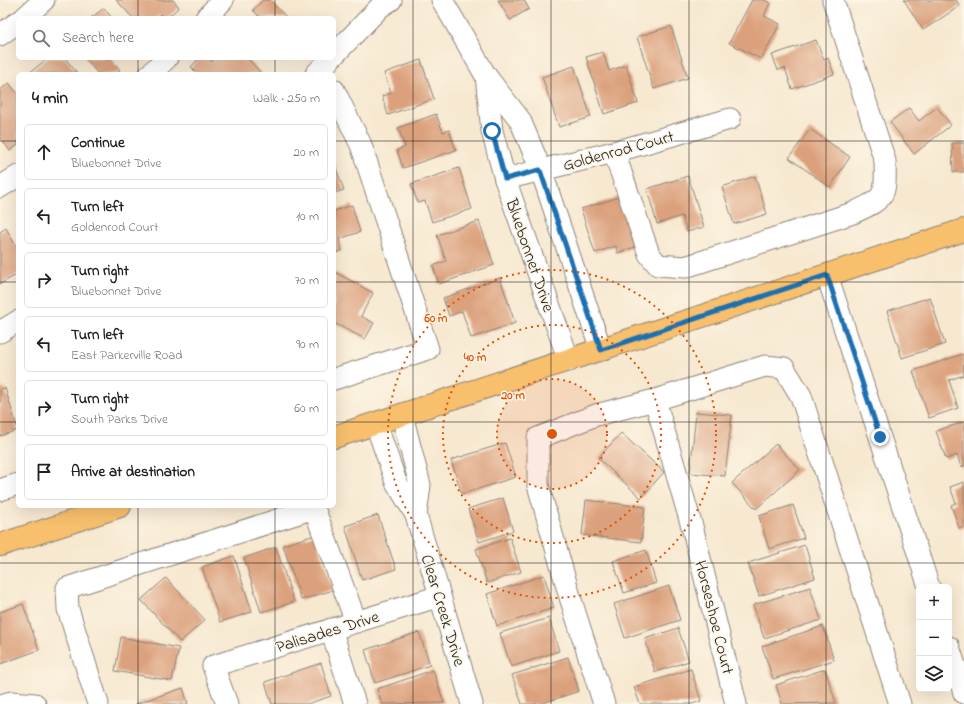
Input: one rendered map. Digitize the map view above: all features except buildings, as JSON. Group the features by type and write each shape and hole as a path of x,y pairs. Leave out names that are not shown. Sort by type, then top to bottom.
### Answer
{"main road":[{"path":"336,436 964,230"},
{"path":"0,545 114,508"}],"street":[{"path":"26,16 44,0"},
{"path":"208,16 223,0"},
{"path":"336,55 380,7 391,0"},
{"name":"Bluebonnet Drive","path":"442,0 486,76 520,120 540,170 601,350"},
{"path":"614,152 648,254 658,265 685,267 794,233 853,213 877,202 886,188 885,161 833,0"},
{"path":"0,35 16,23"},
{"path":"152,72 165,60"},
{"name":"Bluebonnet Drive","path":"486,76 492,131 505,179 569,361"},
{"path":"336,94 361,145 428,349 336,378"},
{"name":"Goldenrod Court","path":"505,179 614,152 730,119"},
{"path":"0,188 16,177"},
{"path":"827,275 928,584"},
{"path":"0,332 16,322"},
{"path":"604,704 570,597 538,484 538,438 596,415 655,400 765,366 784,368 801,396 900,704"},
{"name":"Horseshoe Court","path":"655,400 693,530 736,704"},
{"name":"Clear Creek Drive","path":"402,415 420,485 416,516"},
{"name":"Clear Creek Drive","path":"376,424 396,482 416,516 472,704"},
{"path":"0,490 16,485"},
{"path":"98,704 68,609 66,588 314,508 356,622"},
{"name":"Palisades Drive","path":"227,704 213,666 440,596"},
{"path":"331,629 355,704"},
{"path":"952,656 964,693"},
{"path":"4,704 12,702 35,704"}],"route":[{"path":"492,131 505,179 540,170 601,350 827,275 880,437"}]}
